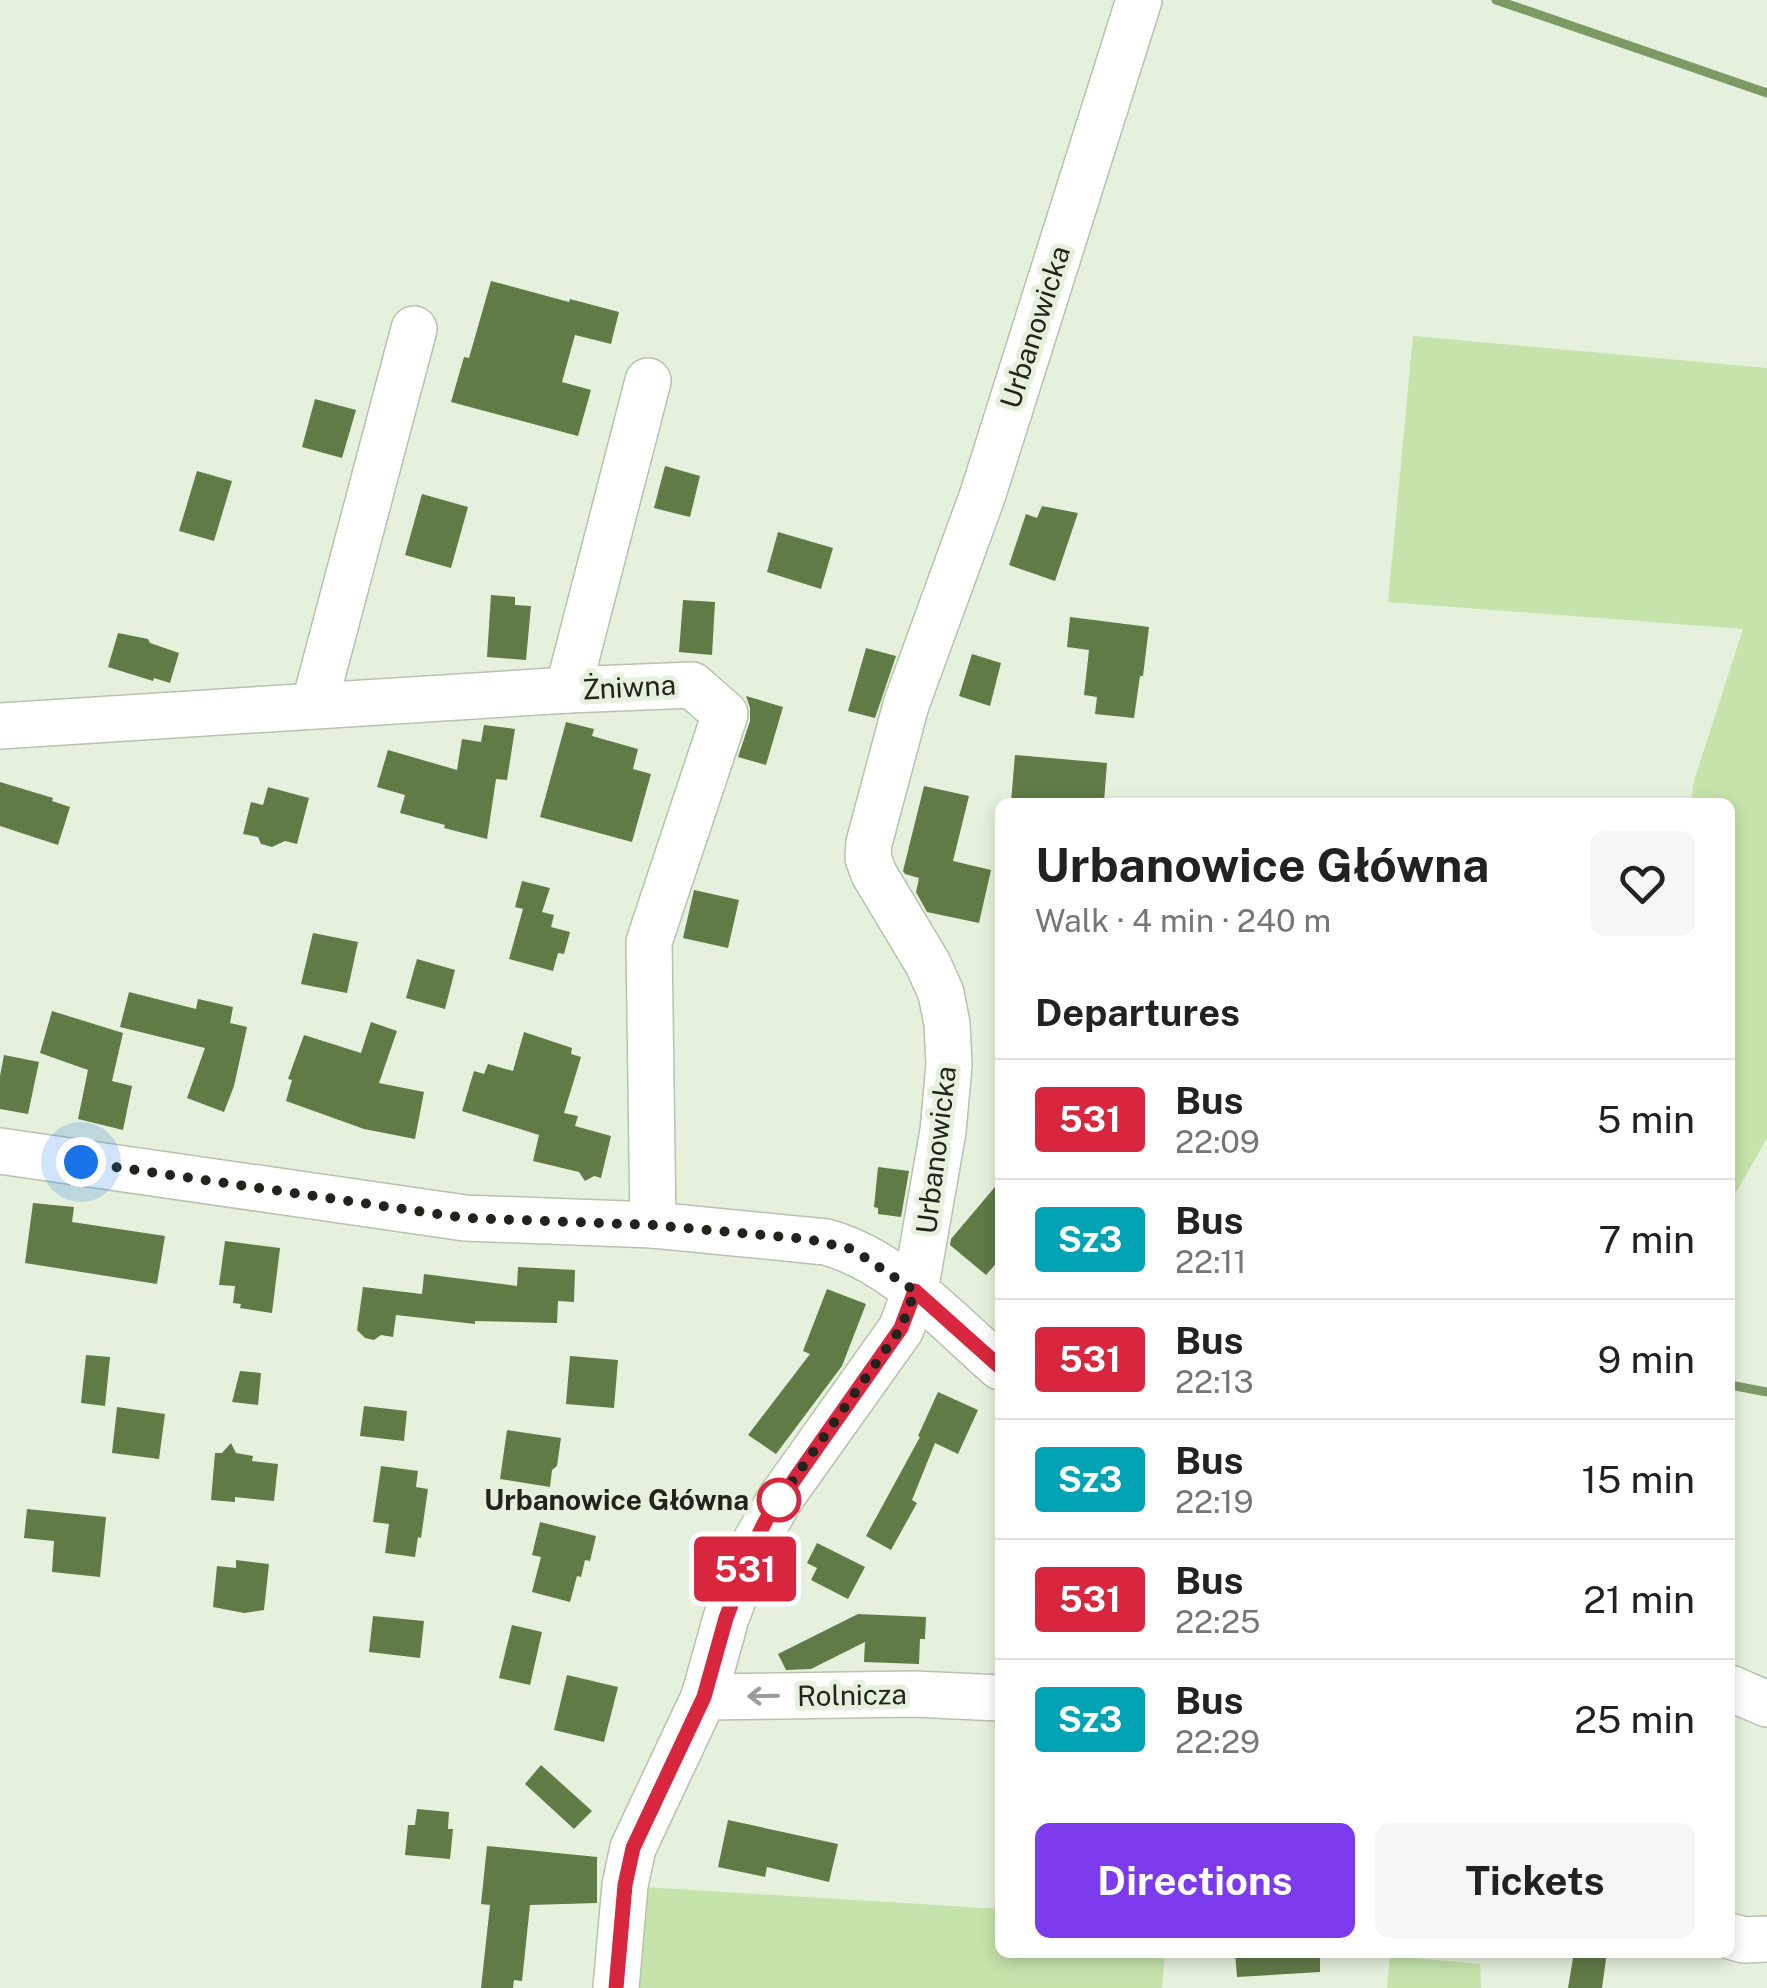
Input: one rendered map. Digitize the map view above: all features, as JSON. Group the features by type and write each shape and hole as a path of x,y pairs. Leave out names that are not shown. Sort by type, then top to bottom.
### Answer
{"street":[{"name":"Urbanowicka","path":"616,1988 625,1885 633,1848 704,1697 726,1618 755,1542 766,1520 901,1328 915,1291 944,1131 949,1064 947,1024 941,994 928,964 874,874 868,858 869,843 906,705 983,494 1139,0"},
{"path":"314,706 414,329"},
{"path":"568,690 648,381"},
{"name":"Żniwna","path":"0,726 692,684 725,714 649,942 652,1225"},
{"path":"0,1151 465,1218 652,1225 826,1242 852,1249 915,1291 995,1363"},
{"path":"1735,1690 1767,1704"},
{"name":"Rolnicza","path":"704,1697 914,1694 995,1698"},
{"path":"1735,1937 1767,1939"}],"green space":[{"path":"1413,336 1767,368 1767,1138 1735,1194 1735,798 1692,798 1743,629 1388,602"},
{"path":"644,1887 995,1909 995,1958 1165,1958 1162,1988 635,1988"},
{"path":"1390,1958 1480,1964 1481,1988 1387,1988"}],"building":[{"path":"491,281 619,312 611,344 575,335 562,382 591,390 578,436 451,402 464,357 469,358"},
{"path":"315,399 356,410 342,458 302,447"},
{"path":"665,466 700,476 690,517 654,508"},
{"path":"197,471 232,481 214,541 179,531"},
{"path":"422,494 468,507 451,568 405,555"},
{"path":"1042,506 1078,513 1055,581 1009,565 1026,514 1037,518"},
{"path":"778,532 833,548 821,589 767,572"},
{"path":"491,595 515,597 515,605 531,606 526,660 487,657"},
{"path":"683,600 715,602 712,655 679,652"},
{"path":"1070,617 1149,627 1134,718 1095,714 1097,697 1084,695 1089,650 1067,647"},
{"path":"118,633 148,639 179,653 170,683 108,667"},
{"path":"866,648 896,656 875,718 848,711"},
{"path":"972,654 1001,663 990,706 959,696"},
{"path":"746,696 783,707 766,765 738,757 750,721"},
{"path":"566,722 594,729 592,736 638,749 633,769 651,774 632,842 540,817"},
{"path":"484,725 515,729 507,780 496,779 487,839 400,813 405,795 377,787 388,750 457,770 462,739 481,742"},
{"path":"1015,755 1107,763 1104,798 1011,798"},
{"path":"0,782 70,807 58,845 0,826"},
{"path":"924,786 969,796 953,861 991,870 979,923 927,912 916,892 919,878 903,871"},
{"path":"268,787 309,798 297,844 285,841 272,847 261,844 258,837 243,834 251,802 263,805"},
{"path":"522,881 550,888 542,912 554,915 551,927 570,932 564,954 558,953 553,971 509,959 523,909 515,907"},
{"path":"694,890 739,900 728,948 683,938"},
{"path":"313,933 358,942 347,993 301,984"},
{"path":"417,959 455,970 445,1009 406,998"},
{"path":"129,992 196,1009 198,999 233,1007 230,1023 247,1027 224,1112 187,1098 205,1048 120,1027"},
{"path":"52,1011 123,1033 112,1081 132,1086 123,1130 78,1119 88,1070 40,1053"},
{"path":"371,1022 397,1031 379,1083 424,1092 415,1139 364,1129 286,1101 292,1080 288,1079 304,1035 361,1053"},
{"path":"524,1032 572,1048 571,1054 581,1057 564,1113 578,1116 575,1126 611,1136 601,1178 594,1176 585,1181 579,1172 533,1161 539,1135 462,1111 474,1071 484,1074 488,1064 513,1071"},
{"path":"4,1055 39,1062 28,1114 0,1109"},
{"path":"878,1167 909,1171 901,1217 878,1214 874,1207"},
{"path":"995,1187 995,1265 986,1275 950,1245"},
{"path":"33,1203 74,1207 72,1222 165,1236 157,1284 25,1263"},
{"path":"225,1241 280,1248 272,1313 240,1308 241,1304 233,1303 235,1286 219,1285"},
{"path":"518,1267 575,1270 574,1302 558,1301 557,1323 475,1324 396,1315 393,1337 381,1335 374,1340 357,1330 363,1287 422,1294 424,1274 517,1286"},
{"path":"827,1289 866,1304 842,1366 776,1454 748,1435 810,1354 803,1351"},
{"path":"86,1355 110,1357 105,1406 81,1403"},
{"path":"570,1356 618,1360 614,1408 566,1404"},
{"path":"240,1371 261,1373 258,1405 232,1402"},
{"path":"938,1392 978,1410 958,1454 935,1443 912,1500 917,1503 891,1550 866,1536 920,1437"},
{"path":"364,1406 407,1411 404,1441 360,1436"},
{"path":"117,1407 165,1414 159,1459 112,1453"},
{"path":"507,1430 561,1438 550,1487 500,1479"},
{"path":"231,1443 236,1453 253,1456 252,1461 278,1464 274,1501 235,1497 235,1502 211,1500 215,1453 222,1453"},
{"path":"381,1466 418,1471 416,1487 428,1489 415,1557 385,1553 389,1524 373,1522"},
{"path":"27,1509 106,1517 100,1577 52,1572 54,1541 24,1538"},
{"path":"540,1522 596,1536 590,1561 585,1560 581,1577 577,1576 570,1602 532,1592 541,1557 532,1555"},
{"path":"817,1543 865,1567 848,1599 811,1580 817,1568 807,1563"},
{"path":"236,1560 269,1564 264,1610 244,1613 213,1607 217,1566 236,1568"},
{"path":"858,1614 926,1617 919,1664 864,1662 865,1642 811,1669 786,1670 778,1654"},
{"path":"373,1616 424,1621 420,1658 369,1652"},
{"path":"512,1625 542,1632 530,1685 499,1678"},
{"path":"567,1675 618,1687 604,1742 554,1730"},
{"path":"541,1765 592,1811 574,1829 525,1784"},
{"path":"417,1809 449,1812 448,1829 453,1829 450,1859 405,1855 408,1825 415,1825"},
{"path":"728,1820 838,1844 829,1882 767,1867 765,1877 718,1867"},
{"path":"487,1846 597,1857 597,1903 530,1905 522,1981 514,1980 513,1988 481,1988 490,1905 481,1904"},
{"path":"1235,1958 1320,1958 1320,1972 1237,1977"},
{"path":"1573,1958 1606,1958 1602,1988 1568,1988"}],"waterway":[{"path":"1496,0 1767,93"},
{"path":"1735,1386 1767,1392"}],"bus line":[{"name":"531","path":"616,1988 625,1885 633,1848 704,1697 726,1618 766,1520 901,1328 915,1291 995,1363"}],"place":[{"name":"Urbanowice Główna","path":"779,1500"}],"route":[{"path":"81,1162 465,1218 652,1225 807,1239 852,1249 915,1291 901,1328 779,1500"}]}
